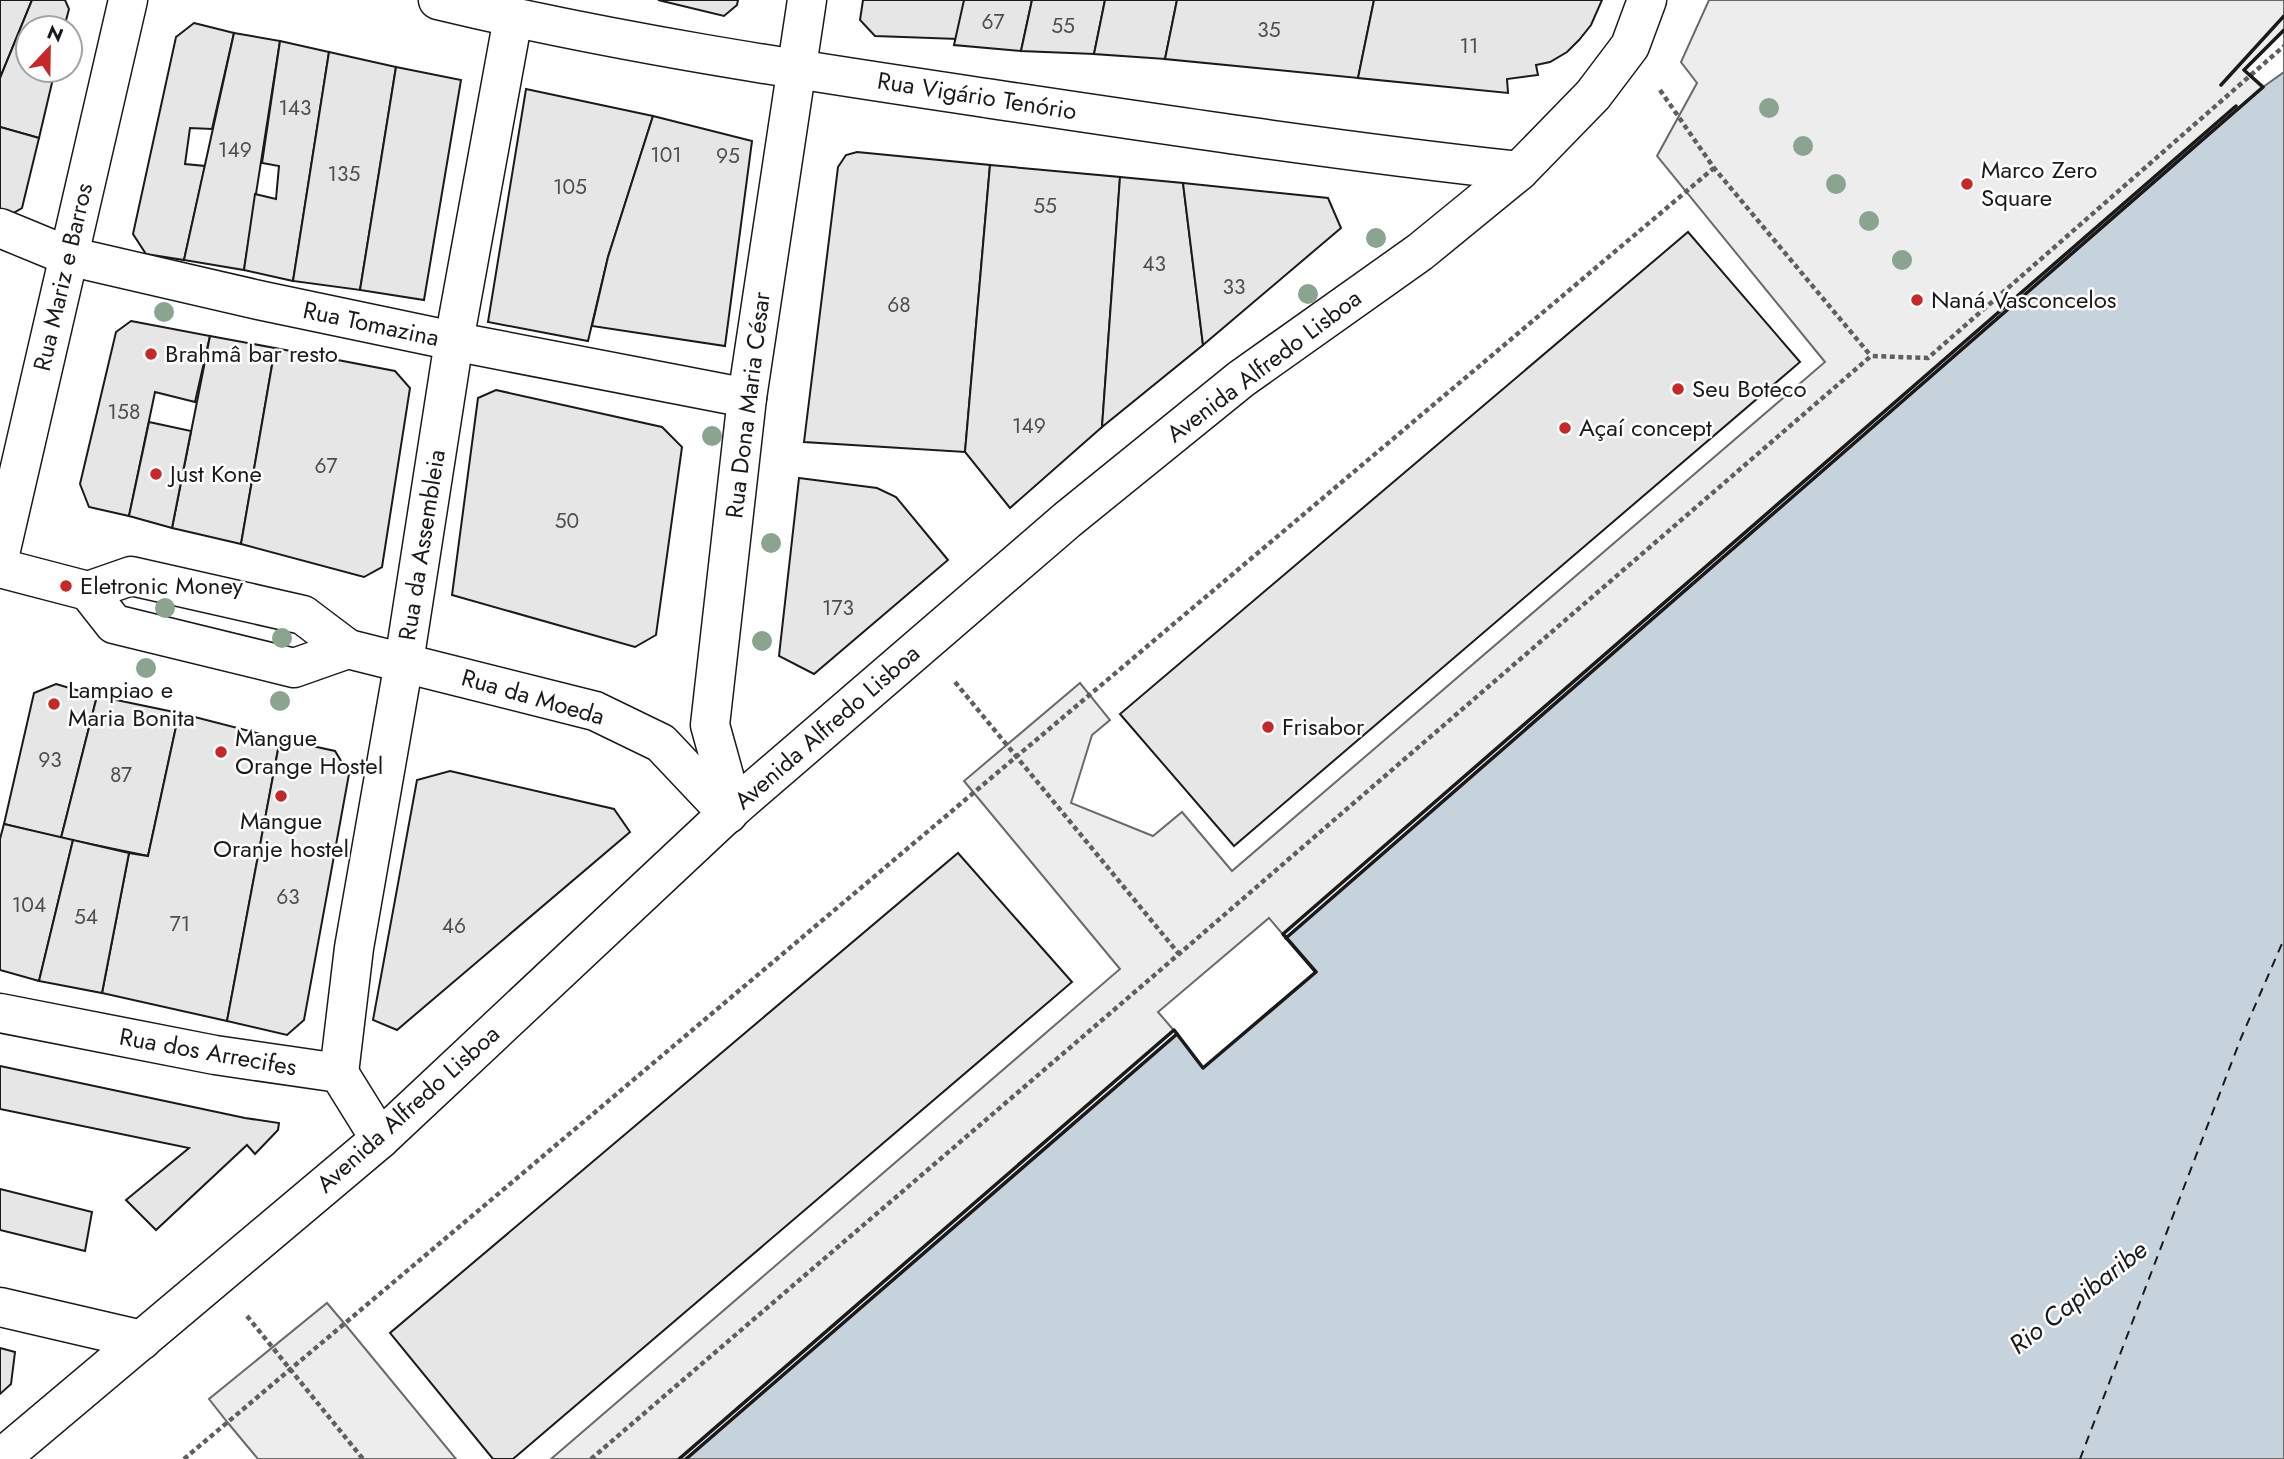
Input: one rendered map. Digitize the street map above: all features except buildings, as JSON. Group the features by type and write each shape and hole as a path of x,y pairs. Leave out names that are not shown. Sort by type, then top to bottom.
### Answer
{"street":[{"name":"Rua Mariz e Barros","path":"0,554 128,0"},
{"name":"Rua Vigário Tenório","path":"438,0 513,18 795,71 1341,151 1519,171"},
{"name":"Rua Dona Maria César","path":"730,811 710,725 747,398 807,0"},
{"name":"Avenida Alfredo Lisboa","path":"0,1459 380,1139 730,811 1092,498 1231,388 1420,252 1519,171 1593,96 1630,46 1647,0"},
{"name":"Rua da Assembleia","path":"339,1073 354,948 404,662 454,341 513,18"},
{"name":"Rua Tomazina","path":"0,228 68,256 263,301 747,398"},
{"path":"0,568 88,591 114,624 295,668 348,649"},
{"name":"Rua da Moeda","path":"88,591 131,576 303,615 348,649 595,711 661,743 730,811"},
{"name":"Rua dos Arrecifes","path":"0,1013 215,1055 339,1073"},
{"path":"339,1073 380,1139"},
{"path":"0,1307 142,1340"}],"path":[{"path":"1630,46 1714,169 1871,356"},
{"path":"592,1459 1871,356 1928,358 2284,46"},
{"path":"184,1459 1714,169"},
{"path":"924,643 1179,954"},
{"path":"215,1278 363,1459"}],"shaded area":[{"path":"1709,0 2284,0 2284,30 2244,70 2263,88 1286,938 1269,918 1158,1012 1177,1034 686,1459 551,1459 1120,969 964,781 1080,683 1110,720 1092,735 1071,803 1153,836 1182,812 1232,871 1825,362 1657,156 1697,83 1681,62"},
{"path":"327,1303 456,1459 258,1459 228,1423 209,1399"}],"water":[{"name":"Rio Capibaribe","path":"2284,30 2284,1459 686,1459 1177,1034 1203,1068 1315,972 1286,938 2263,88 2244,70"}],"pier":[{"path":"2284,30 2284,72 2263,87 2244,70"}],"ferry route":[{"path":"2080,1459 2241,1038 2284,939"}],"wall":[{"path":"2221,85 2284,16"},
{"path":"1286,938 2263,87 2244,70 2284,30"},
{"path":"679,1459 1174,1030 1203,1068 1316,972 1283,934 2236,106"},
{"path":"686,1459 1177,1034"}],"place":[{"name":"Marco Zero Square","path":"1967,184"},
{"name":"Naná Vasconcelos","path":"1917,300"},
{"name":"Brahmâ bar resto","path":"151,354"},
{"name":"Seu Boteco","path":"1678,389"},
{"name":"Açaí concept","path":"1565,428"},
{"name":"Just Kone","path":"156,474"},
{"name":"Eletronic Money","path":"66,586"},
{"name":"Lampiao e Maria Bonita","path":"54,704"},
{"name":"Frisabor","path":"1268,727"},
{"name":"Mangue Orange Hostel","path":"221,752"},
{"name":"Mangue Oranje hostel","path":"281,796"}]}
